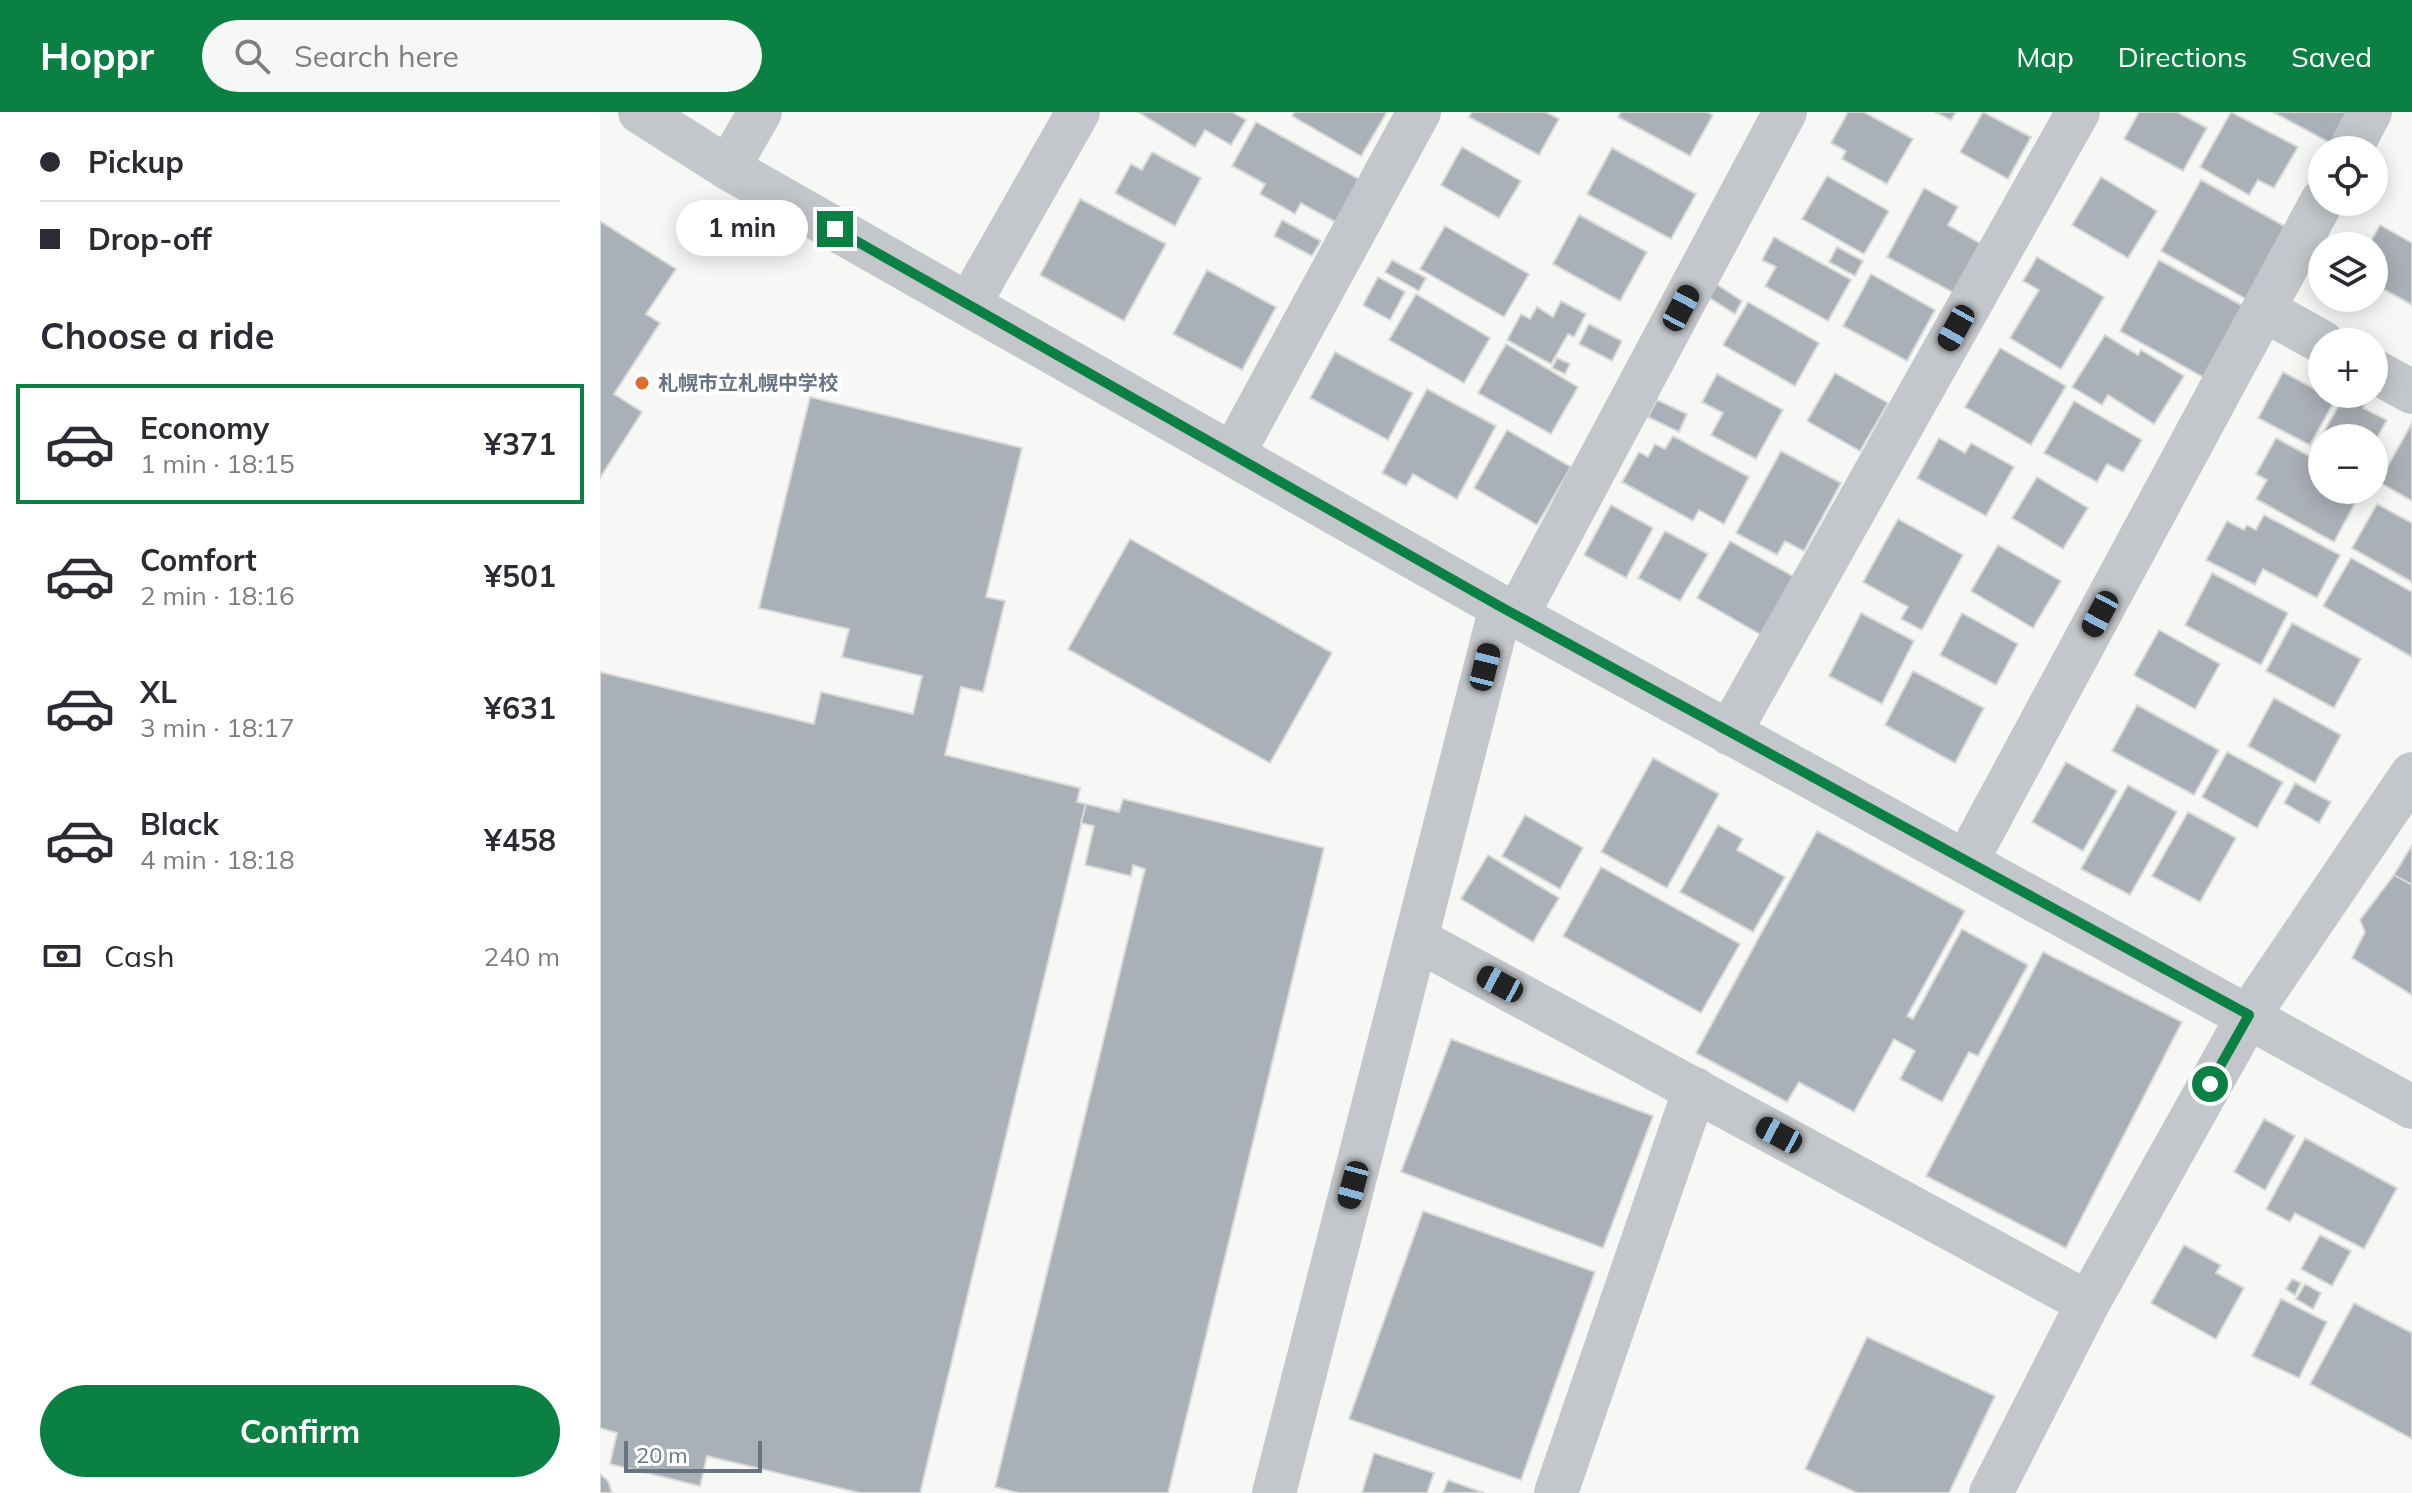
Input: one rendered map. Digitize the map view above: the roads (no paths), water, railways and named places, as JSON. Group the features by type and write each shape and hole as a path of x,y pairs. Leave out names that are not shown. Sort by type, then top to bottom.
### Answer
{"street":[{"path":"640,112 728,168 1509,611 2412,1107"},
{"path":"728,168 760,112"},
{"path":"969,304 1078,112"},
{"path":"1233,454 1419,112"},
{"path":"1274,1493 1416,939 1509,611 1785,112"},
{"path":"1729,733 2078,112"},
{"path":"2357,136 2370,112"},
{"path":"1966,862 2314,216"},
{"path":"2264,310 2308,334"},
{"path":"2388,379 2412,392"},
{"path":"1991,1493 2088,1303 2249,1015 2412,774"},
{"path":"1416,939 2088,1303"},
{"path":"1556,1493 1695,1089"}],"place":[{"name":"札幌市立札幌中学校","path":"642,383"}]}
